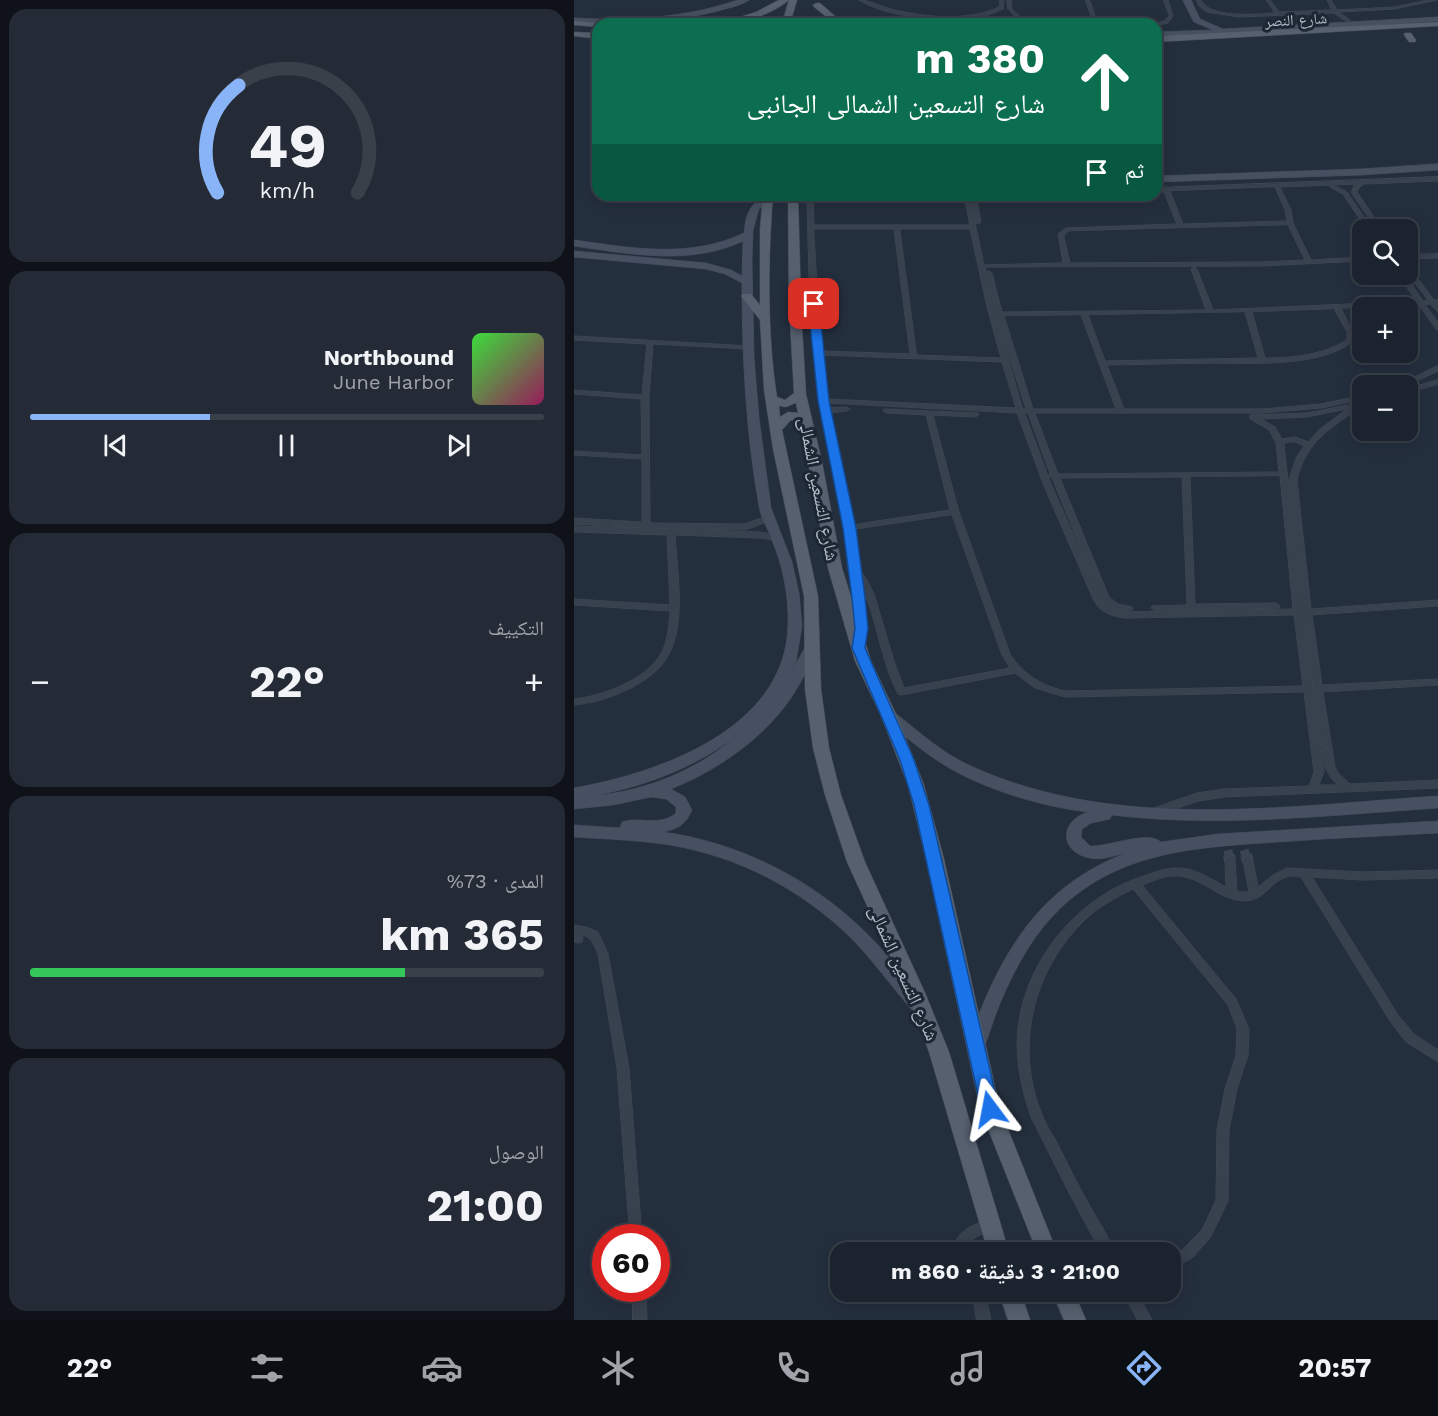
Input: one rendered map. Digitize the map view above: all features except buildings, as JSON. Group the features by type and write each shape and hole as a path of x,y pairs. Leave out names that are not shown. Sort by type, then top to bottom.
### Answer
{"main road":[{"path":"744,18 759,14 785,0"},
{"path":"788,18 793,0"},
{"path":"817,2 818,17"},
{"path":"817,2 834,18"},
{"name":"شارع النصر","path":"1162,36 1281,34 1438,21"},
{"path":"574,27 592,28"},
{"name":"شارع النصر","path":"1162,47 1410,38 1438,33"},
{"name":"شارع التسعين الشمالى","path":"768,201 765,230 766,320 771,398 808,577 813,645 814,707 826,772 856,862 924,1011 945,1072 995,1242"},
{"name":"شارع التسعين الشمالى","path":"793,201 795,306 800,394 835,568 859,648 916,785 998,1132 1043,1242"},
{"path":"747,296 766,320"},
{"path":"795,306 814,304"},
{"path":"771,398 780,404 787,404 800,394"},
{"path":"776,430 788,416 795,416 806,423"},
{"path":"1013,1302 1019,1320"},
{"path":"1067,1302 1075,1320"}],"street":[{"path":"675,18 710,11 745,0"},
{"path":"861,0 880,8 911,15 948,17 978,15 999,9 1010,9"},
{"path":"999,9 1002,0"},
{"path":"1009,0 1010,9 1020,18"},
{"path":"1162,23 1171,16 1166,0"},
{"path":"1179,0 1187,22 1196,26 1201,23"},
{"path":"1187,0 1195,17 1201,23 1228,32"},
{"path":"1199,0 1205,8 1223,15 1395,8 1435,0"},
{"path":"1268,0 1278,14"},
{"path":"1328,0 1336,12 1353,25"},
{"path":"1088,1 1094,18"},
{"path":"1336,12 1335,16 1343,26"},
{"path":"978,15 988,18"},
{"path":"1162,35 1438,21"},
{"path":"1169,34 1187,22"},
{"path":"574,27 592,28"},
{"path":"1162,184 1438,166"},
{"path":"1246,179 1438,173"},
{"path":"1162,179 1226,180"},
{"path":"1162,189 1330,185 1438,179"},
{"path":"1362,183 1356,187 1354,192 1372,219"},
{"path":"1330,185 1345,193 1363,219"},
{"path":"1278,186 1288,210 1290,223 1309,262"},
{"path":"1166,189 1181,226"},
{"path":"574,794 627,784 680,765 726,738 764,703 784,673 794,640 793,602 789,577 778,538 767,519 752,423 747,348 750,234 753,211 762,201"},
{"path":"810,201 814,304 823,401 855,569 861,628 859,648"},
{"path":"968,201 1005,360 1021,413 1053,500 1103,608 1125,615 1438,603"},
{"path":"974,201 988,268 990,292 1030,413 1053,476 1109,603 1123,609 1191,607 1302,609 1438,597"},
{"path":"1067,265 1061,234 1068,229 1290,223"},
{"path":"811,227 973,227"},
{"path":"897,227 914,356"},
{"path":"698,253 724,246 750,234"},
{"path":"574,243 640,251 719,253 725,258 697,265"},
{"path":"574,254 697,265 721,269 747,282"},
{"path":"1418,257 1438,256"},
{"path":"988,268 1352,260"},
{"path":"988,268 1194,269 1352,264"},
{"path":"1194,269 1210,312"},
{"path":"1418,282 1438,310"},
{"path":"1409,285 1438,328"},
{"path":"999,314 1210,312 1435,303"},
{"path":"1103,363 1262,360 1311,356 1335,349 1350,341 1350,332 1337,308"},
{"path":"1248,311 1262,360"},
{"path":"1084,314 1122,411"},
{"path":"574,338 747,348"},
{"path":"646,525 643,457 650,344"},
{"path":"818,353 1005,360"},
{"path":"1418,378 1435,371"},
{"path":"1418,388 1438,382"},
{"path":"574,392 645,397"},
{"path":"1030,413 1263,411 1334,404 1352,400"},
{"path":"823,401 1021,413"},
{"path":"825,411 841,409 929,413 1251,417 1307,415 1352,407"},
{"path":"1302,609 1293,480 1296,465 1308,446 1329,425 1352,410"},
{"path":"929,413 955,512 1006,655 1015,670 1026,681 1064,694 1313,689 1438,682"},
{"path":"1251,417 1272,429 1280,443 1313,689 1319,772 1312,790"},
{"path":"1280,443 1290,439 1308,446"},
{"path":"574,453 643,457"},
{"path":"1053,476 1284,474"},
{"path":"1186,475 1191,607"},
{"path":"849,528 955,512"},
{"path":"574,520 646,525 745,527 767,519"},
{"path":"574,529 760,535 778,538"},
{"path":"574,702 600,698 620,691 652,670 670,643 673,608 671,533"},
{"path":"855,569 868,588 886,657 901,692 1015,670"},
{"path":"574,602 673,608"},
{"path":"574,803 650,792 710,762 757,726 791,687 813,645"},
{"path":"1313,689 1330,767 1334,775 1348,788"},
{"path":"889,716 946,760 991,781 1064,803 1150,814 1276,811 1438,802"},
{"path":"1150,814 1197,797 1225,793 1438,784"},
{"path":"574,830 597,826 668,826 682,818 685,806 681,801 672,796 650,792"},
{"path":"1128,813 1085,819 1074,829 1075,842 1086,851 1097,854 1142,844 1234,848 1438,827"},
{"path":"574,830 671,839 720,851 762,867 793,885 853,930 924,1011"},
{"path":"976,1046 988,1009 1004,975 1047,909 1074,886 1107,866 1142,853 1173,846"},
{"path":"1232,893 1234,848"},
{"path":"1248,861 1255,895"},
{"path":"1102,1242 1065,1174 1034,1110 1023,1051 1029,999 1052,949 1076,919 1103,898 1134,883 1168,872 1194,874 1242,897 1255,895 1281,873 1303,872 1362,876 1438,874"},
{"path":"1303,872 1393,1018 1411,1038 1438,1057"},
{"path":"1134,883 1232,1002 1241,1020 1244,1039 1223,1130 1222,1201 1206,1234 1181,1257"},
{"path":"575,935 594,935 603,954 623,1068 635,1224"},
{"path":"961,1242 990,1225"},
{"path":"639,1302 640,1320"},
{"path":"981,1302 984,1320"},
{"path":"1135,1302 1145,1320"}],"tunnel":[{"path":"1228,850 1229,856"},
{"path":"1244,850 1246,856"},
{"path":"1229,855 1230,861"},
{"path":"1246,855 1248,861"}],"route":[{"path":"814,304 823,401 849,528 859,598 861,628 859,648 916,785 935,859 959,978 990,1109"}]}
